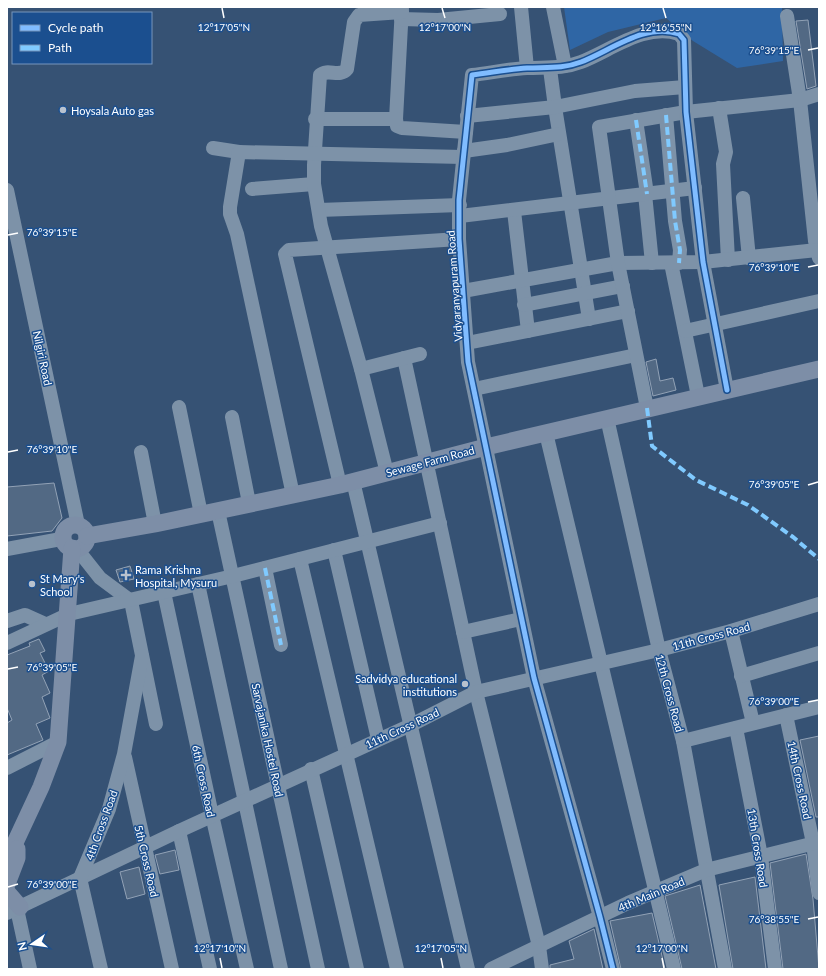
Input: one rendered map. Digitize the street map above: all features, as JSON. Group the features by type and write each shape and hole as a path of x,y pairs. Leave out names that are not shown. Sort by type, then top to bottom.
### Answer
{"main road":[{"name":"Sewage Farm Road","path":"76,539 218,511 249,503 347,483 486,447 647,408 819,369"},
{"path":"7,860 41,788 58,742 76,539"},
{"path":"7,884 16,858 19,837"},
{"path":"7,892 15,910"}],"street":[{"path":"521,7 527,68 550,69 581,62 621,42 661,30 679,34 684,40 686,112 703,262 727,390"},
{"path":"553,7 565,66"},
{"path":"387,473 361,369 325,246 314,184 315,119 320,75 324,73 341,73 347,68 354,22 356,17 365,13 491,13"},
{"path":"402,13 396,120 398,126 402,128 466,132"},
{"path":"463,291 521,279 618,263 703,262 818,255 800,100 787,16"},
{"name":"Vidyaranyapuram Road","path":"527,68 472,75 463,154 459,238 467,344 474,389 534,678 613,969"},
{"path":"550,69 589,319"},
{"path":"467,116 555,108 634,91 685,86"},
{"path":"647,408 618,263 599,126 686,112 800,100 819,94"},
{"path":"719,108 726,152 723,164 728,260"},
{"path":"666,115 672,191 680,250 675,263 685,331 698,396"},
{"path":"315,119 396,120"},
{"path":"636,120 646,194 652,263"},
{"path":"213,148 240,152 314,154 463,154 559,134"},
{"path":"240,152 230,214 237,234 293,495"},
{"path":"252,188 314,184"},
{"path":"319,210 514,211 695,188"},
{"name":"Nilgiri Road","path":"7,190 76,539"},
{"path":"743,198 749,258"},
{"path":"514,211 528,331"},
{"path":"459,238 325,246 289,250 285,254 347,483 367,541 468,969"},
{"path":"524,305 623,286"},
{"path":"685,331 819,301"},
{"path":"467,344 628,311"},
{"path":"361,369 420,354"},
{"path":"474,389 636,355"},
{"path":"404,358 476,692 539,946 542,969"},
{"path":"179,407 201,514"},
{"path":"232,417 249,503"},
{"name":"12th Cross Road","path":"607,418 659,650 683,741 725,969"},
{"path":"546,433 674,969"},
{"path":"141,452 155,524"},
{"name":"Sarvajanika Hostel Road","path":"218,511 318,969"},
{"path":"7,643 69,614 131,601 233,576 440,523"},
{"path":"7,549 61,539 76,539 100,578 131,601 156,724"},
{"path":"334,550 378,739"},
{"path":"300,559 397,969"},
{"path":"265,568 281,646"},
{"path":"198,584 281,969"},
{"name":"6th Cross Road","path":"164,592 212,816 247,969"},
{"name":"11th Cross Road","path":"15,910 179,831 278,786 310,769 411,725 476,692 659,650 731,631 819,604"},
{"path":"7,621 25,615 45,624"},
{"path":"463,632 521,620"},
{"path":"731,631 753,723"},
{"path":"741,676 819,653"},
{"name":"4th Cross Road","path":"80,878 109,809 124,754 142,656"},
{"path":"683,741 819,707"},
{"name":"14th Cross Road","path":"786,715 816,843 819,893"},
{"name":"13th Cross Road","path":"736,728 761,856 775,969"},
{"path":"7,768 58,742"},
{"name":"5th Cross Road","path":"124,754 172,969"},
{"path":"310,769 357,969"},
{"path":"179,831 210,969"},
{"name":"4th Main Road","path":"490,969 600,917 706,870 816,843"},
{"path":"80,878 101,969"},
{"path":"15,910 30,969"}],"shaded area":[{"path":"564,7 782,7 783,61 737,68 693,41 666,18 608,32 570,50"}],"building":[{"path":"808,20 816,86 807,89 796,21"},
{"path":"656,359 660,381 673,378 676,390 653,396 646,362"},
{"path":"54,483 62,518 52,531 7,536 7,487"},
{"path":"130,566 134,579 120,582 116,570"},
{"path":"39,639 45,651 40,653 49,671 42,675 50,693 42,697 50,718 36,724 43,740 7,755 7,723 12,720 7,708 7,655 30,646 29,643"},
{"path":"819,736 819,817 816,817 800,740"},
{"path":"175,850 179,870 160,874 155,855"},
{"path":"806,854 813,899 819,969 783,969 770,863"},
{"path":"139,867 145,894 127,899 120,872"},
{"path":"755,877 766,969 733,969 719,885"},
{"path":"700,885 716,969 682,969 665,896"},
{"path":"652,913 665,969 621,969 610,921"},
{"path":"594,929 603,969 550,969 550,965 574,959 569,941"}],"marked path":[{"path":"666,115 675,221 680,250 679,263"},
{"path":"636,120 647,194"},
{"path":"647,408 652,446 696,480 748,505 793,537 819,559"},
{"path":"265,568 281,645"}],"cycle path":[{"path":"613,969 534,678 468,362 459,239 459,200 472,75 513,69 561,67 574,64 592,57 628,39 654,32 667,31 679,34 684,40 686,112 703,262 727,390"}],"place":[{"name":"Hoysala Auto gas","path":"63,110"},
{"name":"Rama Krishna Hospital, Mysuru","path":"126,575"},
{"name":"St Mary's School","path":"32,584"},
{"name":"Sadvidya educational institutions","path":"465,684"}]}
